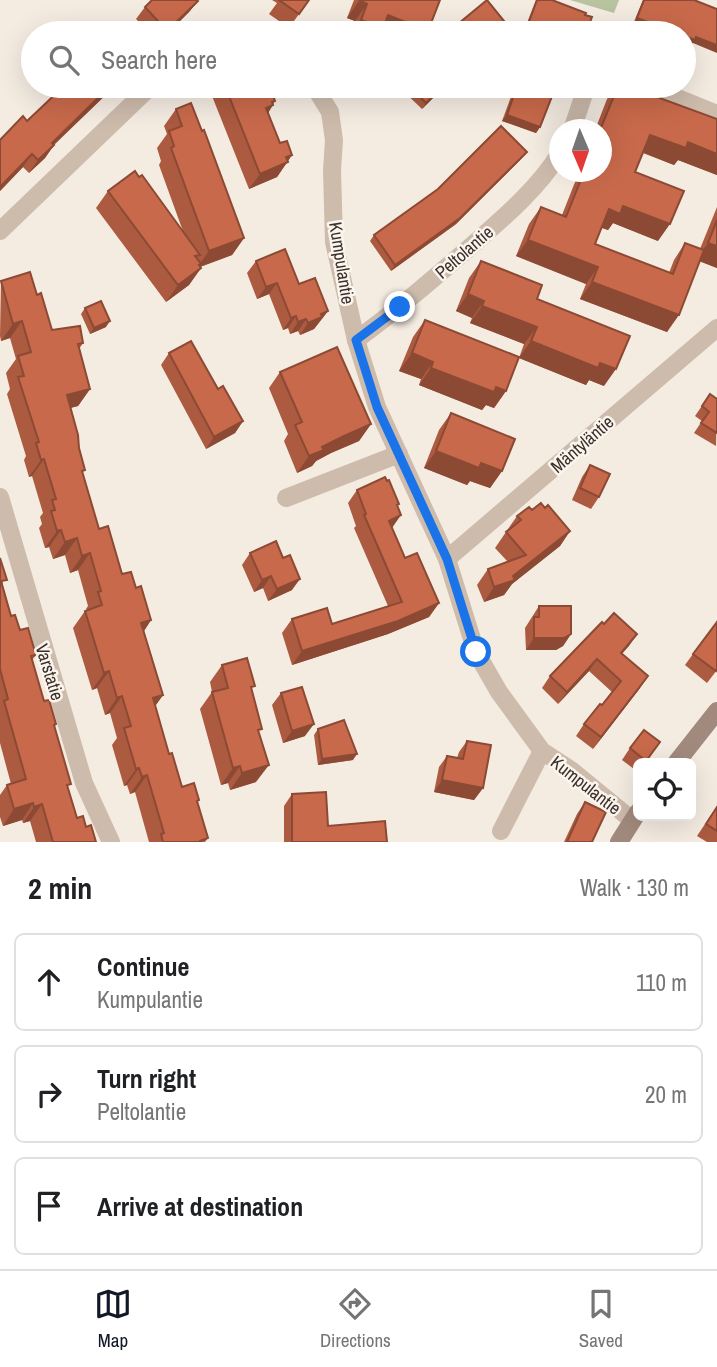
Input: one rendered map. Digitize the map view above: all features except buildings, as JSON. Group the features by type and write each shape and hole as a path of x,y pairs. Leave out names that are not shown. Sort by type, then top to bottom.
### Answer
{"main road":[{"path":"680,758 717,711"},
{"path":"619,842 633,819"}],"street":[{"path":"0,231 139,98"},
{"name":"Kumpulantie","path":"321,98 330,112 334,140 334,242 356,340 377,407 447,559 476,652 499,692 541,751 633,815"},
{"path":"576,119 583,98"},
{"path":"678,98 717,114"},
{"name":"Peltolantie","path":"356,340 400,307 495,225 549,170"},
{"name":"Mäntyläntie","path":"447,559 717,328"},
{"path":"286,498 399,454"},
{"name":"Varstatie","path":"0,497 84,783 111,842"},
{"path":"501,831 541,751"}],"green space":[{"path":"570,0 619,0 614,13"}],"route":[{"path":"400,307 356,340 377,407 447,559 476,652"}]}
